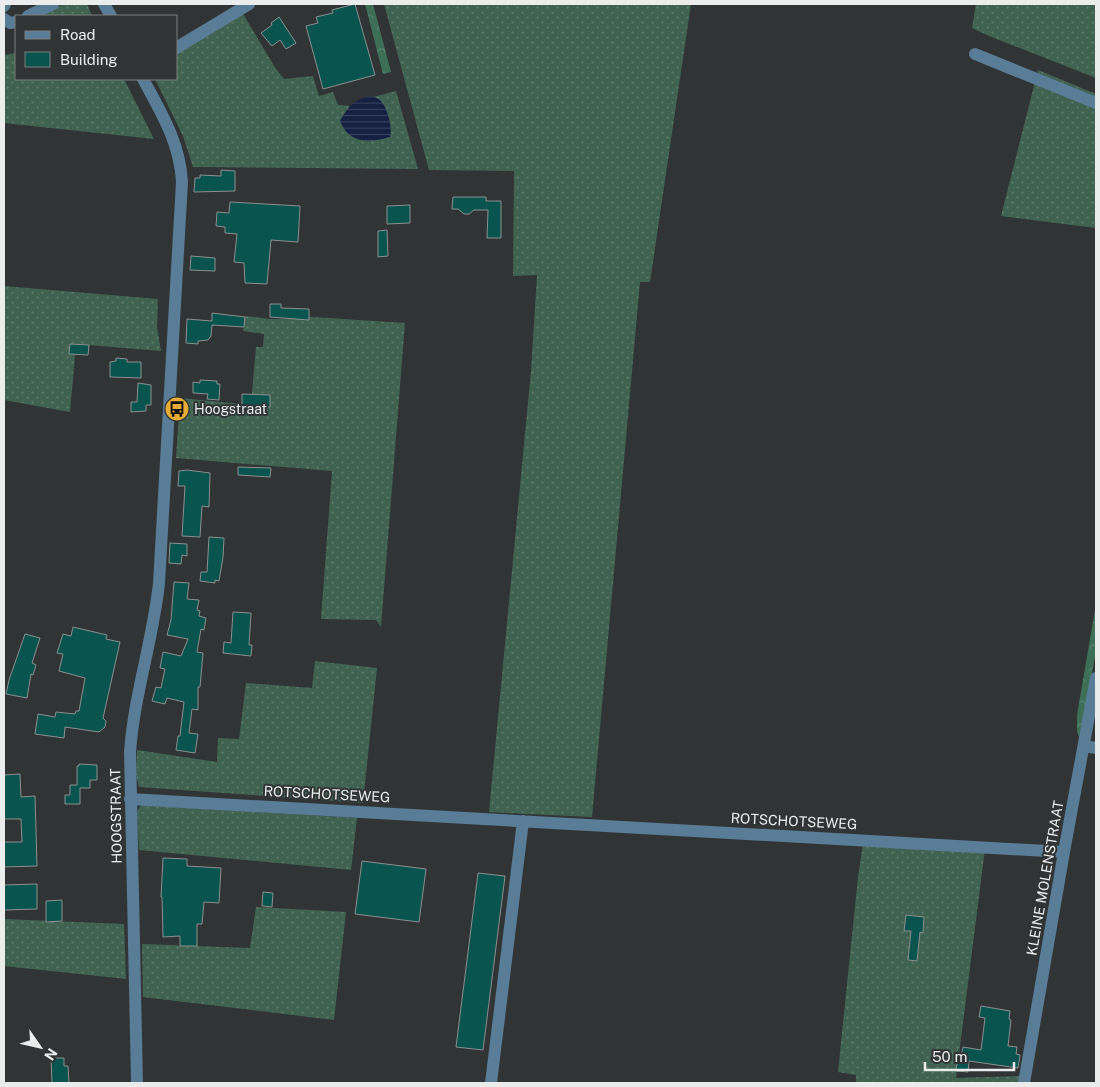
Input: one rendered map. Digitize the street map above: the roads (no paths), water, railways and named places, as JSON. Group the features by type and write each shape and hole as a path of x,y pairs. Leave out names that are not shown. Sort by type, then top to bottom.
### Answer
{"street":[{"path":"30,15 53,4"},
{"path":"104,4 110,15"},
{"path":"178,47 249,4"},
{"path":"975,54 1096,103"},
{"name":"HOOGSTRAAT","path":"137,1083 130,752 132,726 152,632 158,583 182,182 178,150 144,80"},
{"name":"KLEINE MOLENSTRAAT","path":"1024,1083 1064,852 1090,747 1096,678"},
{"name":"ROTSCHOTSEWEG","path":"130,799 1064,852"},
{"path":"491,1083 523,821"}],"water":[{"path":"369,96 375,97 383,104 389,118 390,137 367,141 360,140 354,138 344,129 340,121 346,111 359,100"}],"place":[{"name":"Hoogstraat","path":"177,409"}]}
